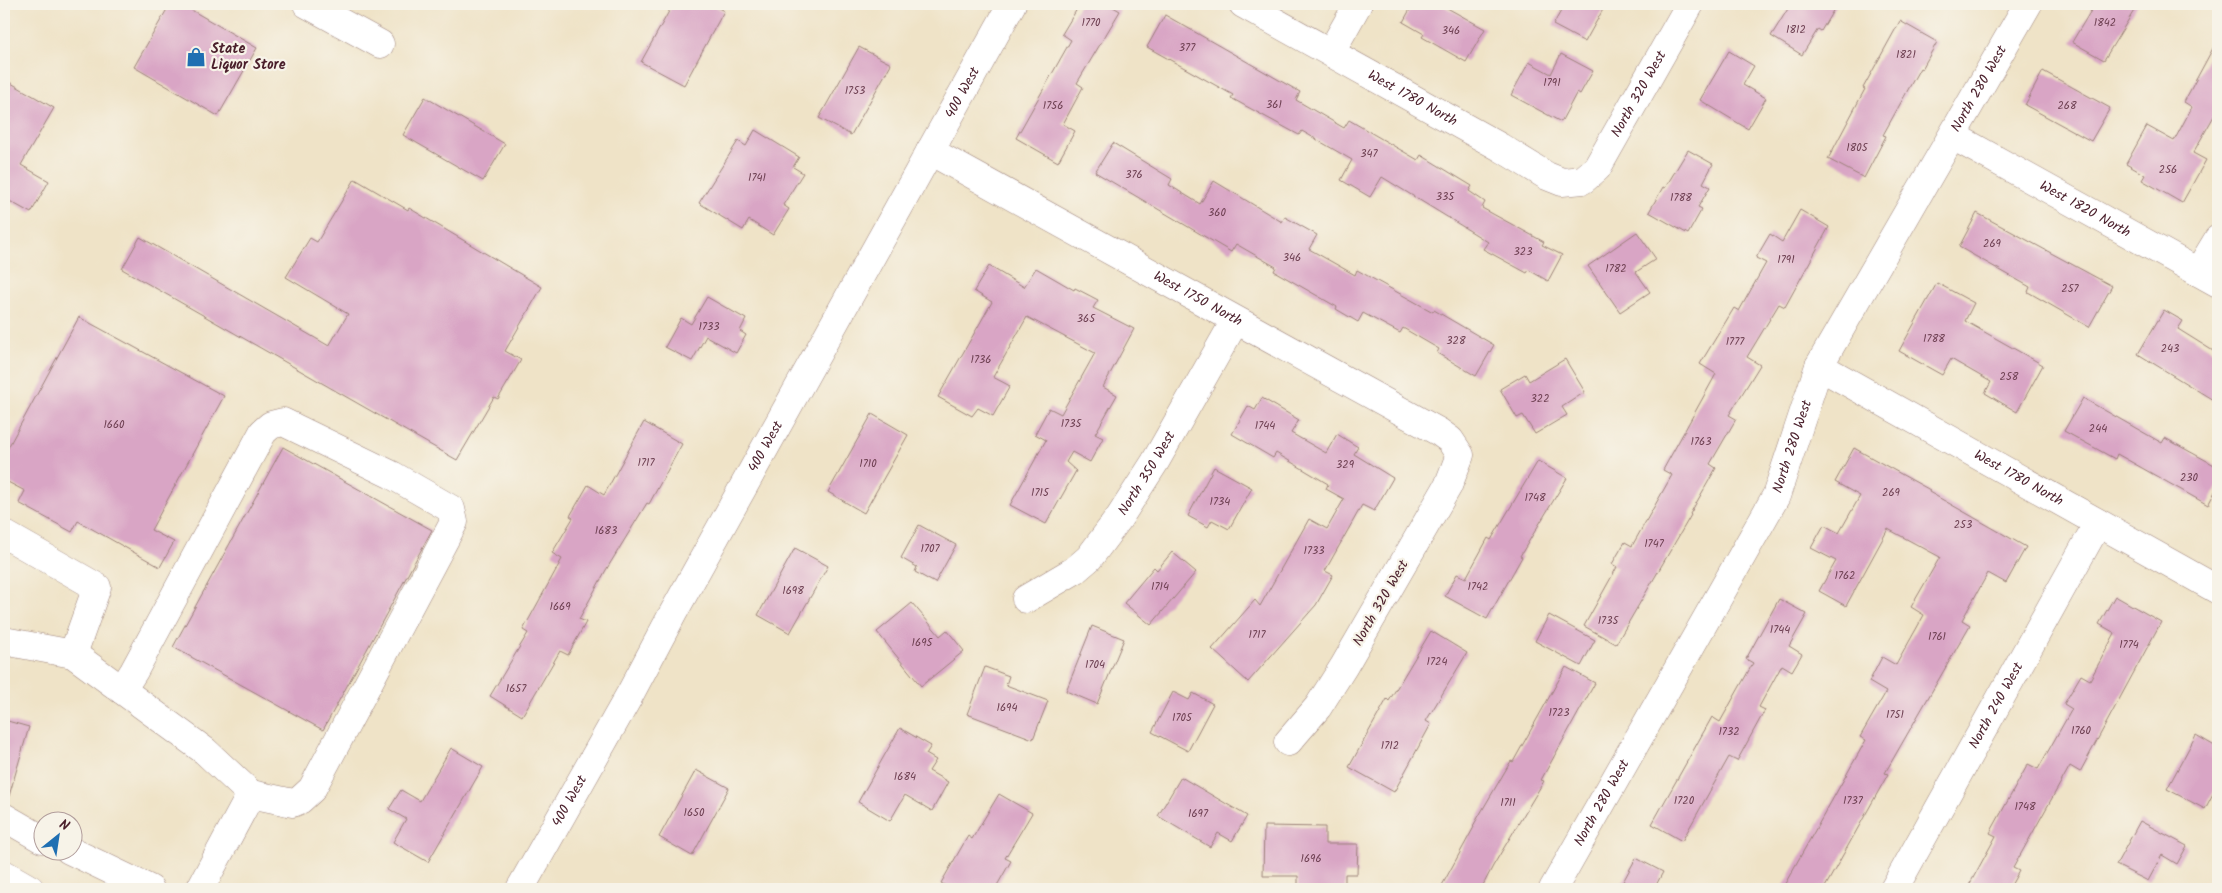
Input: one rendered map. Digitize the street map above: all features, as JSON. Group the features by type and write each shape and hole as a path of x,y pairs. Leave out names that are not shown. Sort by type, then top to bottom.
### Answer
{"street":[{"path":"307,4 380,44"},
{"name":"400 West","path":"520,889 1012,4"},
{"name":"West 1780 North","path":"1243,4 1331,52 1547,176 1562,182 1583,180"},
{"path":"1331,52 1358,4"},
{"name":"North 320 West","path":"1583,180 1597,168 1690,4"},
{"name":"North 280 West","path":"1553,889 1776,496 1819,366 2028,4"},
{"name":"West 1820 North","path":"1953,136 2208,277"},
{"name":"West 1750 North","path":"930,151 1439,432 1450,440 1460,455"},
{"path":"2208,277 2218,239"},
{"name":"North 350 West","path":"1026,599 1089,558 1119,518 1155,462 1235,321"},
{"name":"West 1780 North","path":"1819,366 2218,590"},
{"path":"4,641 73,654 205,751 251,794 293,803 300,800 312,789 454,522 451,509 392,475 283,422 271,425 263,432 122,690"},
{"name":"North 320 West","path":"1288,742 1318,707 1344,666 1448,486 1460,455"},
{"name":"North 240 West","path":"1894,889 2098,523"},
{"path":"4,534 97,588 73,654"},
{"path":"200,889 251,794"},
{"path":"4,818 32,833"},
{"path":"82,856 150,889"},
{"path":"4,874 30,889"}],"building":[{"name":"State Liquor Store","path":"170,4 181,4 257,48 218,116 134,67"},
{"path":"673,4 711,4 724,11 684,85 641,62"},
{"path":"1080,4 1108,4 1120,11 1077,83 1083,87 1063,124 1075,131 1058,162 1016,138 1071,40 1062,34"},
{"path":"1413,4 1440,4 1485,29 1466,62 1422,37 1424,34 1403,22"},
{"path":"1565,4 1606,4 1585,42 1553,25"},
{"path":"1791,4 1837,4 1821,31 1818,29 1802,55 1771,36"},
{"path":"2095,4 2138,4 2104,60 2072,42"},
{"path":"1165,15 1300,92 1296,100 1344,128 1349,120 1418,160 1421,155 1472,186 1469,191 1485,202 1482,208 1544,242 1542,245 1562,255 1548,281 1529,270 1527,273 1483,249 1488,242 1382,177 1370,197 1341,180 1352,160 1302,131 1299,135 1231,98 1233,95 1147,47"},
{"path":"1900,21 1937,42 1922,69 1920,68 1883,135 1886,136 1864,178 1828,159 1865,89 1863,88"},
{"path":"2218,39 2218,109 2193,153 2206,160 2182,203 2142,180 2145,175 2126,164 2147,126 2174,141 2192,107 2184,102"},
{"path":"859,47 891,64 851,135 819,118"},
{"path":"1729,51 1754,66 1743,85 1766,98 1748,129 1700,100"},
{"path":"1561,54 1593,71 1580,94 1577,92 1561,122 1511,95 1529,62 1551,74"},
{"path":"2043,71 2110,108 2091,141 2025,105"},
{"path":"4,79 54,108 21,165 49,181 31,213 4,198"},
{"path":"425,97 505,144 483,181 403,135"},
{"path":"755,130 799,157 793,167 803,173 783,205 789,209 773,235 749,220 743,230 699,203 738,141 746,146"},
{"path":"1113,143 1172,179 1169,185 1200,204 1214,181 1282,222 1285,217 1317,235 1309,249 1355,275 1357,270 1433,312 1434,310 1494,345 1476,376 1437,353 1439,349 1403,328 1400,333 1363,313 1358,322 1336,309 1337,307 1274,271 1276,267 1236,244 1231,252 1095,172"},
{"path":"1688,150 1713,164 1703,183 1710,187 1698,207 1702,209 1688,234 1649,212"},
{"path":"355,179 408,210 409,208 542,287 505,351 521,360 498,399 494,397 457,460 122,269 140,237 329,346 348,314 286,277 310,238 317,242"},
{"path":"1800,210 1829,227 1785,307 1779,304 1747,357 1760,365 1729,415 1736,419 1710,464 1716,468 1616,644 1584,626 1617,567 1612,564 1625,542 1632,546 1672,475 1663,470 1716,374 1700,364 1734,308 1739,311 1766,263 1756,258 1770,234 1782,242"},
{"path":"1977,213 2112,286 2089,327 2028,292 2030,287 1959,247"},
{"path":"1637,232 1656,259 1636,272 1650,292 1620,312 1588,266"},
{"path":"989,266 1024,287 1036,268 1074,290 1075,288 1098,300 1093,308 1134,329 1103,387 1117,395 1095,434 1103,438 1090,462 1072,452 1066,462 1076,471 1046,524 1010,505 1046,440 1035,434 1049,408 1061,414 1095,353 1027,317 993,377 1010,386 993,416 978,408 972,416 938,397 992,302 974,291"},
{"path":"1937,283 1974,303 1965,321 2043,365 2017,412 1985,393 1991,382 1951,359 1942,375 1899,351"},
{"path":"707,297 746,319 740,331 746,335 736,353 706,336 692,361 665,347 681,318 691,324"},
{"path":"2164,310 2183,321 2178,329 2218,354 2218,403 2138,354"},
{"path":"79,317 224,396 151,530 174,542 160,567 78,521 72,532 19,503 25,491 4,480 4,455"},
{"path":"1565,359 1585,392 1562,407 1567,415 1535,434 1523,415 1517,418 1500,389 1525,374 1529,381"},
{"path":"1262,398 1299,420 1291,433 1326,453 1337,434 1358,447 1354,454 1393,478 1374,511 1362,505 1325,571 1333,575 1316,605 1248,682 1212,649 1255,600 1260,606 1309,519 1327,529 1344,499 1326,489 1328,484 1276,453 1273,458 1232,434 1248,406 1255,410"},
{"path":"2083,398 2162,443 2165,438 2218,467 2218,486 2208,505 2117,454 2115,459 2064,431"},
{"path":"872,414 908,435 864,513 828,492"},
{"path":"644,422 682,444 649,504 647,503 606,570 579,619 586,622 568,655 560,651 522,716 490,696 528,633 523,630 562,559 552,553 573,518 570,516 588,485 604,495"},
{"path":"283,447 432,530 323,730 173,647"},
{"path":"1854,448 1930,490 1929,492 2026,547 2006,583 1988,573 1962,620 1970,625 1885,773 1888,774 1824,889 1782,889 1866,740 1860,737 1886,692 1869,682 1882,657 1896,665 1924,615 1911,607 1940,557 1888,529 1846,606 1819,591 1836,561 1811,548 1824,525 1839,533 1860,496 1835,482"},
{"path":"1538,461 1567,478 1520,556 1522,557 1487,619 1445,596 1457,574 1466,578 1488,538 1491,540"},
{"path":"1214,467 1252,488 1229,529 1212,520 1208,527 1188,516"},
{"path":"919,525 956,545 935,583 915,572 917,567 901,558"},
{"path":"795,548 828,566 790,633 758,615"},
{"path":"1172,552 1196,572 1151,625 1124,603 1154,567 1157,570"},
{"path":"2115,596 2161,622 2080,772 2070,766 2013,868 2019,871 2009,889 1967,889 1996,836 1990,833 2028,764 2038,769 2072,709 2064,704 2081,675 2090,680 2115,633 2099,624"},
{"path":"1779,599 1807,614 1789,646 1802,654 1792,671 1782,665 1759,707 1765,710 1737,761 1729,757 1682,841 1652,824 1712,717 1720,722 1753,663 1746,659"},
{"path":"912,603 940,636 947,630 964,651 921,686 877,632"},
{"path":"1549,615 1595,640 1581,666 1535,641"},
{"path":"1092,626 1124,639 1097,704 1066,691"},
{"path":"1431,631 1467,653 1426,721 1431,724 1394,792 1349,767 1387,699 1389,701"},
{"path":"985,667 1009,676 1006,685 1048,701 1033,739 967,714"},
{"path":"1566,667 1595,683 1541,780 1544,781 1481,889 1440,889 1473,826 1511,761 1513,762"},
{"path":"1173,692 1189,700 1193,693 1213,704 1188,751 1152,732"},
{"path":"4,720 29,727 9,796 4,795"},
{"path":"900,728 931,746 926,754 936,760 929,771 948,782 932,811 905,795 890,821 858,802"},
{"path":"2196,735 2218,748 2218,784 2205,809 2167,789"},
{"path":"451,748 483,767 428,862 393,842 406,819 389,809 401,790 420,801"},
{"path":"696,770 729,788 692,856 659,837"},
{"path":"1181,777 1247,816 1232,841 1218,833 1210,847 1158,816"},
{"path":"999,794 1032,813 1005,858 1011,861 995,889 951,889 941,883 968,836 972,839"},
{"path":"2140,821 2187,846 2177,864 2162,855 2148,881 2116,865"},
{"path":"1264,826 1325,827 1325,844 1358,844 1357,874 1345,874 1345,889 1298,889 1298,876 1263,876"},
{"path":"1636,858 1663,872 1654,889 1619,889"}],"place":[{"name":"State Liquor Store","path":"196,57"}]}
